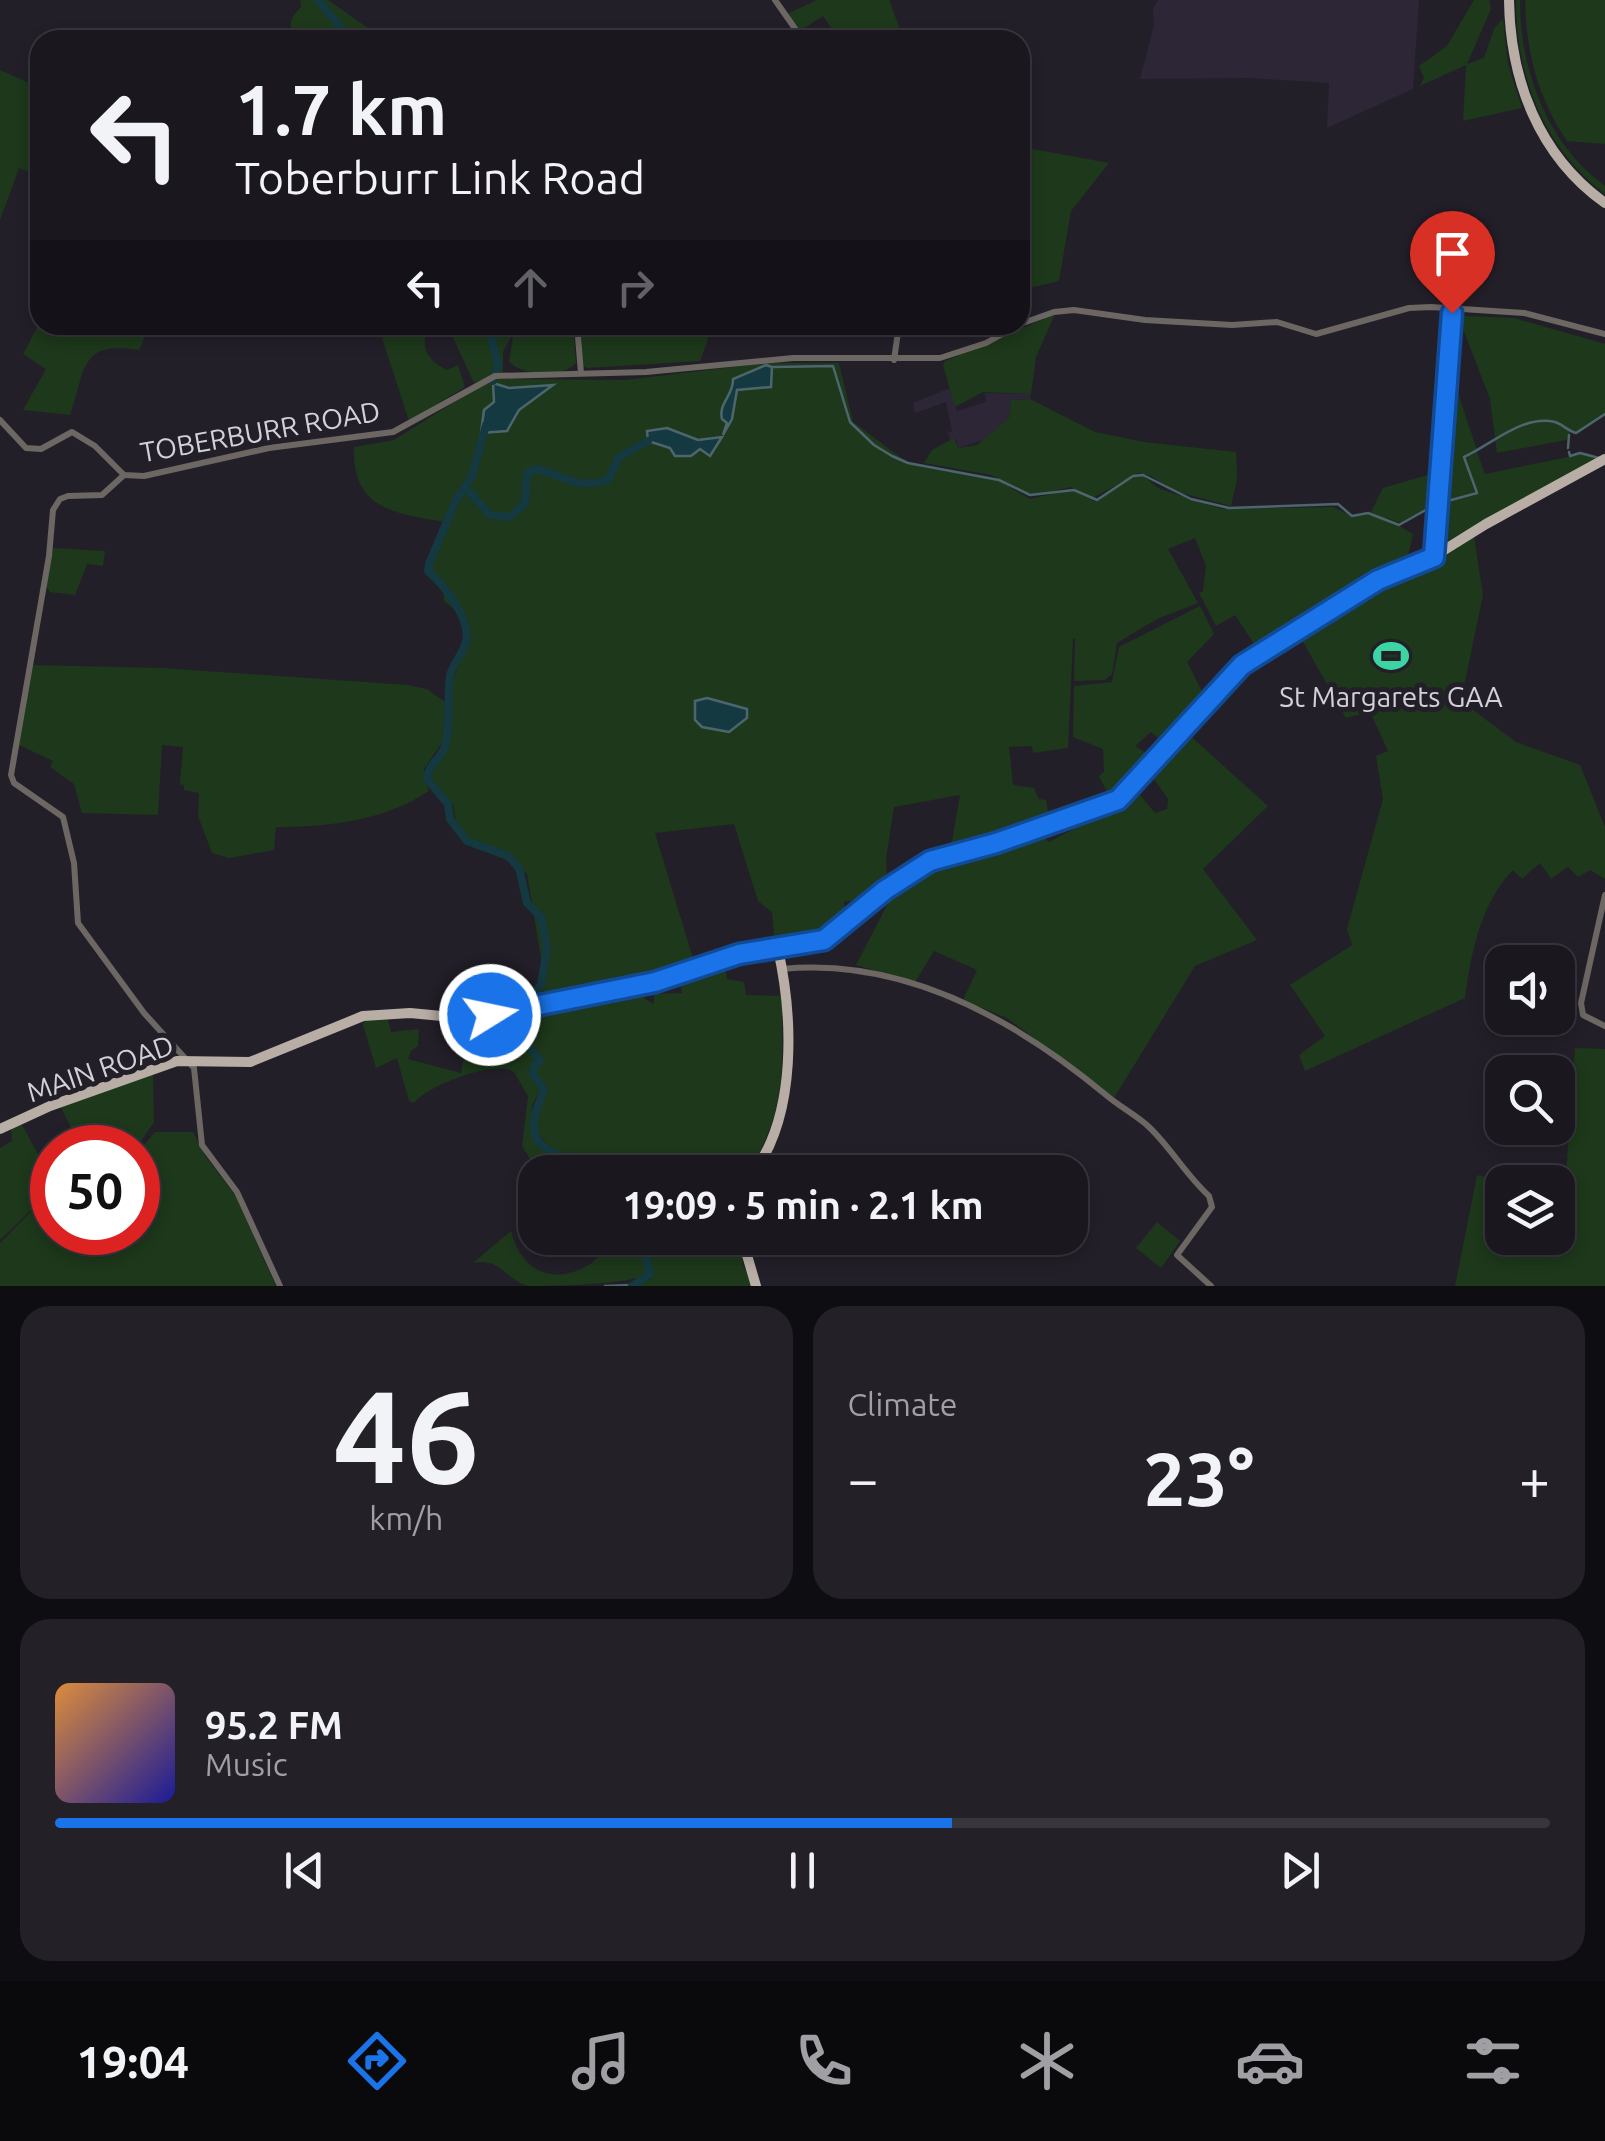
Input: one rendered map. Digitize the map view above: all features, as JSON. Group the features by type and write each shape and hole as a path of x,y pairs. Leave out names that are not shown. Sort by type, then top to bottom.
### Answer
{"main road":[{"path":"1509,0 1514,61 1534,118 1559,158 1605,203"},
{"path":"765,1155 774,1140 785,1096 782,968 778,949 806,946 832,936 885,890 930,861 996,843 1118,800 1242,665 1378,580 1434,557 1600,462"},
{"name":"MAIN ROAD","path":"0,1129 99,1087 189,1060 257,1060 373,1014 463,1018 524,1010 655,982 739,954 778,949"},
{"path":"747,1255 756,1286"}],"street":[{"path":"775,0 796,30"},
{"name":"TOBERBURR ROAD","path":"1030,322 1074,310 1144,320 1232,325 1277,322 1316,334 1409,308 1539,316 1605,334"},
{"path":"1434,557 1452,310"},
{"path":"578,335 580,374"},
{"path":"894,360 898,335"},
{"name":"TOBERBURR ROAD","path":"0,420 26,448 41,449 62,434 79,434 124,476 162,473 269,448 394,432 495,376 646,372 793,358 894,360 952,356 997,335"},
{"path":"124,476 108,492 68,496 60,499 53,510 49,556 11,775 14,783 63,817 74,863 75,910 86,936 144,1013 194,1068 202,1146 237,1192 280,1286"},
{"path":"1605,895 1581,1002 1583,1015 1605,1026"},
{"path":"782,968 873,971 967,1004 1010,1024 1092,1082 1150,1128 1209,1196 1212,1207 1177,1256 1210,1286"}],"shaded area":[{"path":"1158,0 1419,0 1413,89 1327,128 1329,83 1249,78 1140,79"},
{"path":"950,388 957,411 986,402 985,393 1031,394 1030,399 1011,400 1009,418 985,439 959,448 948,433 952,431 946,402 915,413 913,403"}],"green space":[{"path":"300,0 328,0 371,30 292,30 291,23 301,7"},
{"path":"817,0 889,0 900,30 833,30 823,16 799,30 787,14"},
{"path":"1474,0 1489,0 1491,9 1467,64 1484,58 1494,29 1503,18 1508,64 1522,108 1463,121 1466,65 1420,86 1424,78 1419,66 1447,46"},
{"path":"1516,0 1520,0 1525,53 1541,104 1567,149 1605,186 1605,194 1565,155 1538,108 1521,56"},
{"path":"1525,0 1605,0 1605,144 1567,141 1548,108 1535,73"},
{"path":"0,70 30,84 30,172 19,168 0,220"},
{"path":"1030,149 1109,163 1071,211 1059,281 1030,288"},
{"path":"1055,314 1036,357 1031,394 983,392 955,407 945,361 1006,335 1030,335 1030,325"},
{"path":"1464,316 1514,318 1605,344 1605,415 1579,433 1570,432 1566,440 1497,453 1490,399 1463,329"},
{"path":"33,335 146,335 139,350 106,350 88,361 70,415 23,410 46,369 23,354"},
{"path":"426,335 429,357 447,370 458,365 465,387 409,421 382,338"},
{"path":"452,335 512,335 503,352 503,373 474,383"},
{"path":"513,335 574,335 576,363 570,368 553,373 533,372 509,362"},
{"path":"580,335 706,335 708,339 700,361 587,368 582,365"},
{"path":"766,363 839,363 853,422 908,463 998,480 1030,499 1072,489 1096,502 1133,476 1143,476 1160,489 1222,509 1333,507 1352,516 1370,514 1383,488 1434,473 1432,505 1400,523 1384,517 1413,534 1405,568 1364,582 1258,650 1235,615 1216,626 1199,593 1203,591 1206,566 1195,538 1168,549 1198,603 1157,619 1117,643 1112,674 1105,680 1074,681 1073,638 1068,748 1033,753 1032,746 1009,747 1013,785 1034,788 1039,799 1046,800 1049,817 998,838 951,847 960,795 894,807 886,859 887,881 858,907 851,908 851,901 844,902 846,915 826,934 775,944 772,912 758,901 734,824 655,833 694,962 664,975 518,1008 533,997 544,976 527,874 508,856 471,843 456,823 453,804 424,775 429,791 394,809 336,824 276,827 274,850 229,858 212,853 198,816 199,793 184,790 180,784 183,747 162,745 158,815 82,813 74,784 50,767 53,761 19,745 31,665 163,668 407,685 427,689 445,702 443,741 424,769 425,774 450,741 453,680 468,638 463,616 444,601 443,582 430,571 444,522 393,511 368,496 355,468 354,447 394,440 486,382 498,379 625,380"},
{"path":"1451,372 1477,450 1463,457 1475,492 1440,503"},
{"path":"1030,399 1095,432 1144,442 1236,452 1237,480 1231,506 1174,491 1139,473 1091,499 1072,487 1033,495 991,475 924,463 932,450 954,438 959,448 977,445 1009,418 1011,400"},
{"path":"1477,452 1485,474 1587,453 1599,459 1444,543 1438,542 1439,505 1478,494 1466,458"},
{"path":"1474,536 1483,595 1461,701 1516,742 1580,765 1605,827 1605,879 1590,870 1578,877 1568,867 1551,879 1540,863 1522,879 1513,870 1485,913 1474,946 1465,998 1305,1071 1299,1055 1325,1036 1290,985 1352,945 1347,929 1383,799 1376,756 1388,751 1370,712 1346,718 1298,633 1390,581 1405,580"},
{"path":"53,548 105,551 103,566 87,564 75,595 50,592 46,586"},
{"path":"1200,606 1214,634 1187,662 1205,697 1164,743 1151,732 1135,746 1152,756 1110,798 1099,776 1104,772 1103,749 1073,737 1074,686 1112,682 1119,647"},
{"path":"1185,731 1268,806 1203,869 1257,940 1195,966 1114,1098 1007,1018 963,1000 977,970 934,951 915,982 856,965 899,882 933,862 1037,830 1049,842 1117,806 1134,788 1155,813 1167,809 1168,799 1147,769"},
{"path":"724,962 727,979 744,982 746,995 782,996 780,1087 771,1127 758,1155 567,1155 545,1142 536,1129 543,1095 535,1075 535,1056 531,1071 540,1090 532,1106 533,1136 555,1155 528,1155 522,1146 528,1096 514,1072 492,1069 462,1076 414,1103 409,1101 397,1058 376,1068 363,1025 365,1018 387,1016 391,1032 419,1029 418,1046 408,1059 461,1073 465,1022 512,1014 516,1040 535,1055 516,1032 517,1013 641,987 645,999 654,1004 654,994 682,993 679,979"},
{"path":"1575,1048 1605,1049 1605,1286 1455,1286 1477,1175 1485,1177 1485,1255 1575,1255 1575,1165 1567,1165 1568,1145 1575,1145"},
{"path":"153,1072 152,1125 70,1125 59,1104"},
{"path":"21,1123 30,1140 30,1211 0,1240 0,1148 12,1141 11,1127"},
{"path":"160,1132 193,1132 206,1157 235,1195 276,1286 0,1286 0,1243 30,1212 30,1255 160,1255"},
{"path":"1157,1222 1180,1241 1161,1268 1136,1248"},
{"path":"511,1231 518,1255 542,1272 566,1274 592,1263 599,1255 643,1255 647,1274 607,1283 529,1286 490,1263 473,1263"},
{"path":"646,1255 742,1255 753,1286 633,1286 651,1279"}],"water":[{"path":"766,365 772,367 771,387 737,390 732,419 723,435 727,423 722,419 722,408 733,379"},
{"path":"493,383 509,388 553,385 519,410 507,431 481,433 484,410 494,402"},
{"path":"667,428 698,440 722,437 710,456 700,449 691,456 675,456 670,448 648,441 647,431"},
{"path":"707,698 747,709 747,718 729,732 702,727 695,720 695,701"}],"waterway":[{"path":"318,0 343,30"},
{"path":"493,381 498,365 494,335"},
{"path":"774,367 833,366 850,422 874,445 908,463 999,480 1030,495 1074,490 1097,500 1133,476 1143,475 1191,499 1229,508 1338,504 1352,516 1368,513 1399,525 1431,507"},
{"path":"1444,502 1477,493 1464,457 1508,432 1543,421 1555,422 1576,433 1605,414"},
{"path":"486,425 472,476 456,500 429,564 428,571 454,603 466,632 465,645 450,676 445,746 427,779 448,804 450,819 467,841 508,856 519,868 527,903 541,917 547,948 541,985 520,1005 515,1016 516,1030 540,1061 533,1074 544,1090 535,1116 535,1135 542,1145 561,1155"},
{"path":"1568,448 1569,435"},
{"path":"465,487 490,515 510,517 525,503 527,473 536,469 586,483 608,480 619,457 648,441"},
{"path":"1569,452 1570,456 1580,453 1599,458"},
{"path":"632,1286 650,1274 646,1255"},
{"path":"605,1286 632,1285"}],"place":[{"name":"St Margarets GAA","path":"1391,656"}],"route":[{"path":"490,1015 655,982 739,954 824,940 899,879 930,861 996,843 1118,800 1214,691 1242,665 1378,580 1434,557 1452,313"}]}
